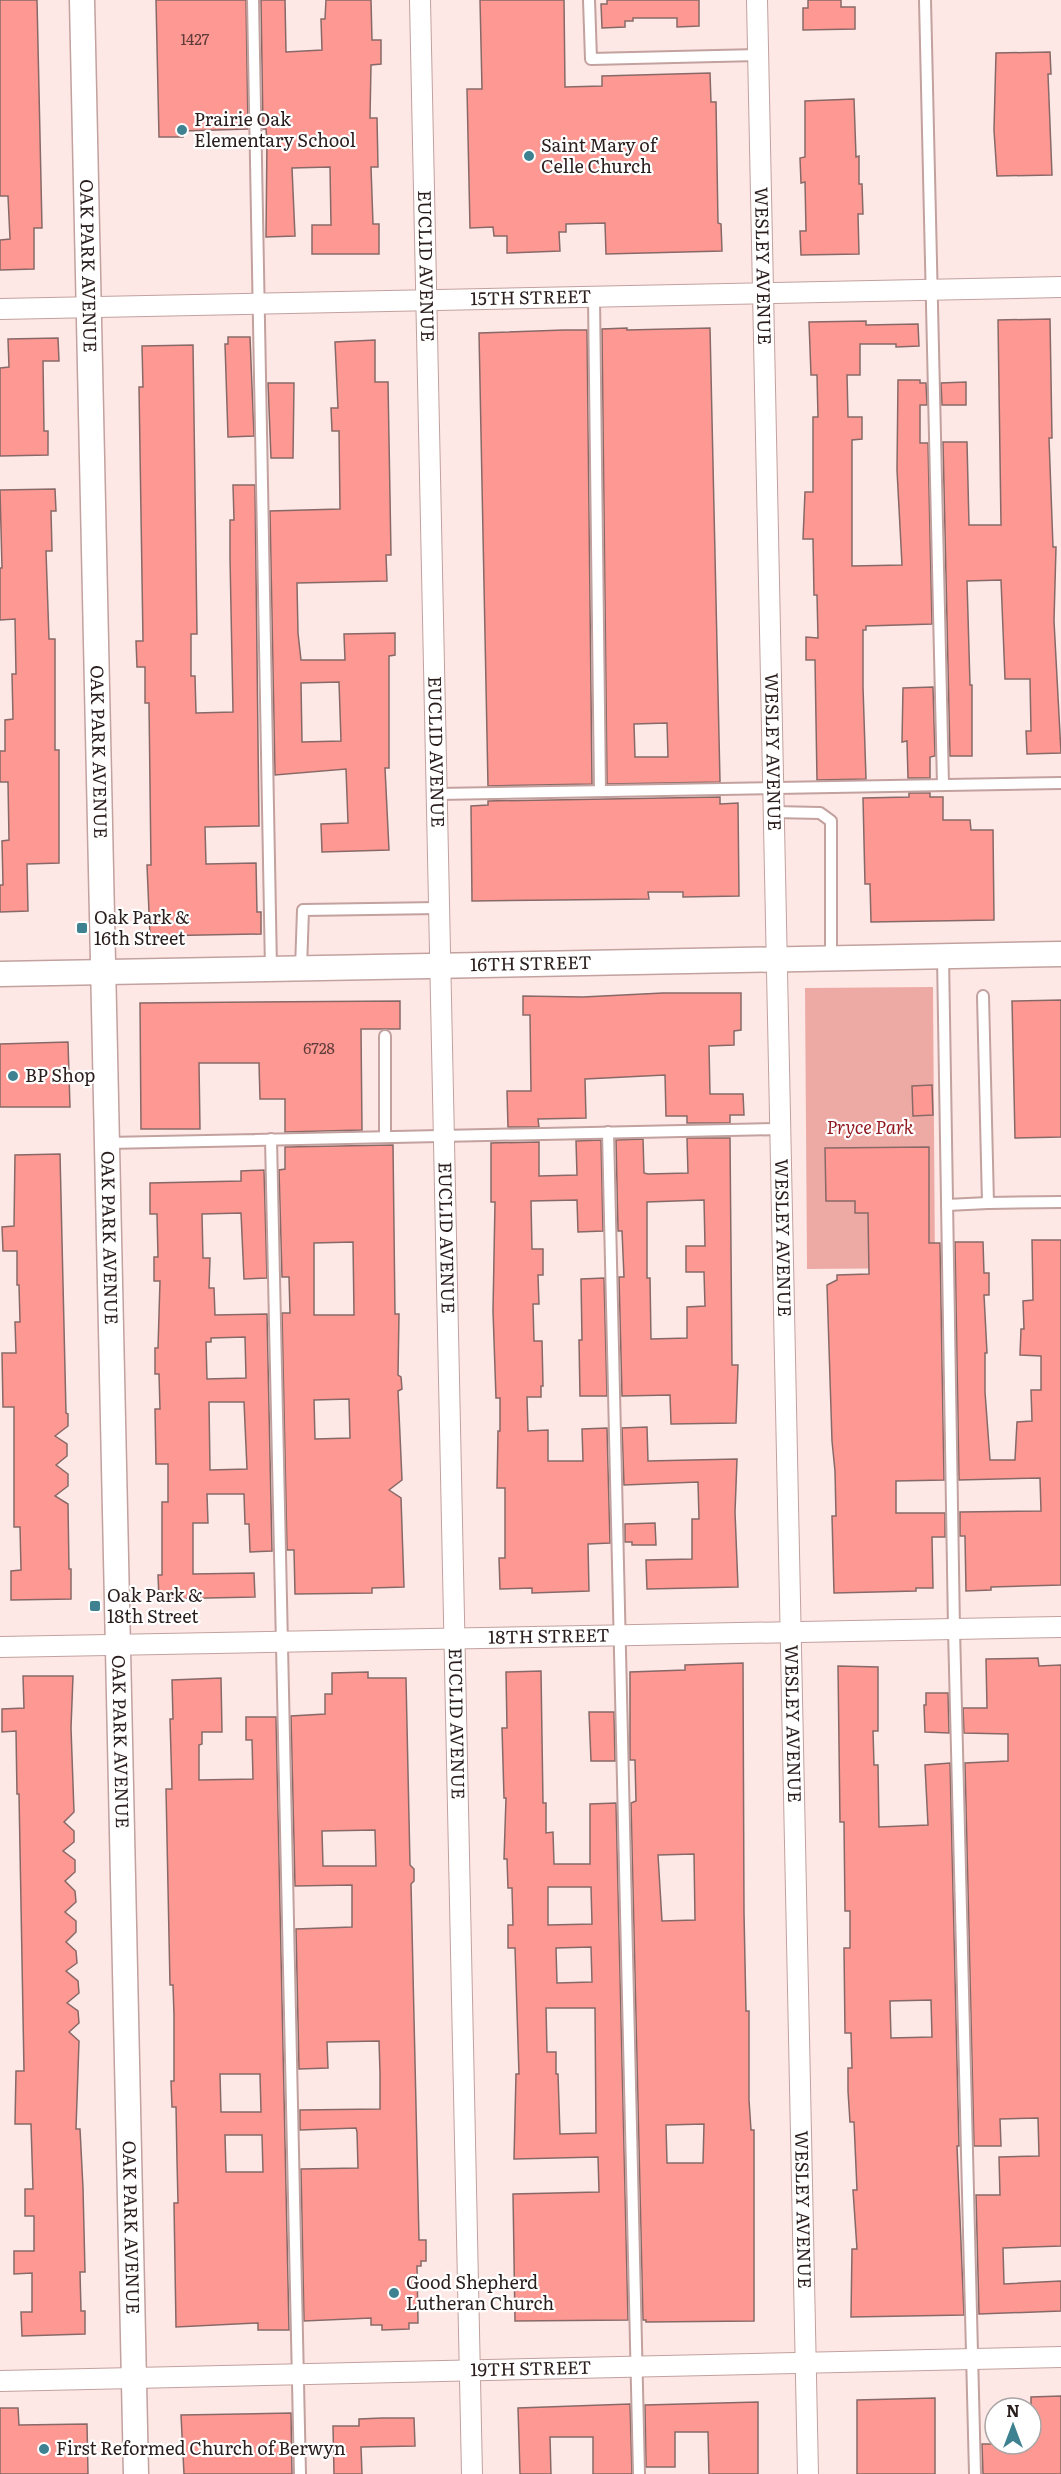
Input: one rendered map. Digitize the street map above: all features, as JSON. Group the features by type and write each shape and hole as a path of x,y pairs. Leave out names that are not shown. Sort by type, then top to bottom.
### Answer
{"street":[{"name":"OAK PARK AVENUE","path":"82,0 136,2474"},
{"name":"EUCLID AVENUE","path":"420,0 472,2474"},
{"name":"WESLEY AVENUE","path":"757,0 808,2474"},
{"name":"15TH STREET","path":"0,309 1061,287"},
{"name":"16TH STREET","path":"0,974 1061,954"},
{"name":"18TH STREET","path":"0,1647 1061,1627"},
{"name":"19TH STREET","path":"0,2381 972,2361 1061,2357"}],"lane":[{"path":"253,0 271,969"},
{"path":"590,0 591,59 759,55"},
{"path":"926,0 943,785"},
{"path":"594,297 600,791"},
{"path":"438,794 1061,783"},
{"path":"774,812 820,813 831,821 831,958"},
{"path":"301,968 303,910 439,908"},
{"path":"943,956 954,1629 975,2474"},
{"path":"983,996 988,1203"},
{"path":"385,1036 385,1137"},
{"path":"107,1143 780,1129"},
{"path":"608,1132 639,2474"},
{"path":"271,1139 300,2474"},
{"path":"947,1205 1061,1202"}],"green space":[{"name":"Pryce Park","path":"933,987 935,1268 807,1269 805,988"}],"building":[{"path":"0,0 37,0 42,228 34,228 34,269 0,270 0,240 10,239 8,196 0,196"},
{"path":"156,0 246,0 248,129 183,131 183,137 159,137"},
{"path":"261,0 285,0 286,52 322,50 321,19 325,19 326,0 371,0 372,40 381,40 381,64 371,65 370,118 377,118 378,167 371,167 373,224 379,224 379,254 312,254 312,225 331,225 330,167 292,168 295,236 266,237 267,140 266,129 263,129"},
{"path":"480,0 564,0 565,87 602,86 602,76 710,73 711,102 716,102 718,223 721,224 722,251 606,254 605,223 566,224 566,232 559,232 560,251 507,253 507,236 494,236 493,227 470,228 467,89 482,89"},
{"path":"607,0 699,0 699,26 677,27 677,18 633,18 633,21 625,21 625,27 602,28 601,4 607,4"},
{"path":"808,0 841,0 841,7 855,7 855,29 803,30 803,8 808,8"},
{"path":"1050,52 1051,74 1048,74 1052,175 997,176 994,130 996,53"},
{"path":"854,99 856,157 859,156 859,184 862,184 863,214 858,214 859,254 801,255 800,231 806,231 805,182 801,183 800,158 805,157 805,101"},
{"path":"1050,319 1052,438 1049,438 1053,547 1056,547 1054,621 1061,753 1027,754 1026,731 1031,731 1030,679 1005,679 1001,580 967,581 970,685 972,685 972,756 950,756 943,442 967,442 969,525 1001,525 998,320"},
{"path":"866,321 866,325 918,324 919,346 860,344 860,375 847,375 848,417 862,417 862,439 852,440 852,566 902,565 897,470 898,380 920,380 920,383 926,383 927,405 920,405 920,443 928,443 932,624 866,626 866,630 863,630 866,779 817,780 815,660 806,660 806,637 818,638 817,595 814,595 813,539 803,539 805,492 813,492 813,417 818,417 817,375 811,375 809,322"},
{"path":"710,328 720,782 607,784 602,329","holes":["667,723 668,757 635,757 634,724"]},
{"path":"587,330 592,784 488,786 479,333"},
{"path":"228,337 250,337 254,436 228,437 225,344 228,344"},
{"path":"58,338 59,361 43,361 44,431 48,431 48,455 0,456 0,368 9,367 8,339"},
{"path":"375,340 375,382 388,382 391,555 386,555 387,581 297,583 298,633 301,660 345,660 344,634 395,633 395,655 389,656 389,768 385,768 389,850 322,852 321,824 348,823 346,769 275,775 270,511 340,509 339,431 332,431 331,408 338,408 335,342","holes":["339,682 341,741 302,742 301,683"]},
{"path":"193,345 197,634 191,634 191,676 195,676 196,713 233,712 230,520 234,520 233,485 255,485 259,826 205,827 206,864 256,863 257,912 261,912 261,934 150,936 147,865 151,865 149,703 145,703 145,667 137,667 136,641 143,641 139,387 143,387 142,346"},
{"path":"966,382 966,405 942,405 941,383"},
{"path":"268,383 294,383 293,458 271,458"},
{"path":"55,489 56,511 51,511 52,551 46,551 49,639 55,639 55,750 59,750 59,863 27,864 28,911 0,912 0,885 3,885 2,841 9,840 8,782 0,782 0,751 5,751 5,720 13,719 12,674 16,674 15,619 0,620 0,568 2,568 0,490"},
{"path":"933,687 935,756 930,757 930,778 908,778 907,741 902,742 903,688"},
{"path":"909,793 930,793 930,797 943,797 943,820 970,820 971,830 993,830 994,920 871,922 870,884 865,884 863,798 909,797"},
{"path":"720,797 720,804 738,803 739,896 683,897 683,892 648,892 649,899 472,901 471,806 488,805 488,801"},
{"path":"663,993 741,993 741,1030 734,1031 734,1045 709,1046 710,1094 743,1094 744,1115 730,1115 730,1123 687,1123 687,1116 666,1116 665,1075 585,1079 586,1118 538,1119 539,1127 508,1127 507,1091 531,1091 530,1015 523,1015 523,996 583,997"},
{"path":"1061,1000 1061,1137 1015,1138 1012,1001"},
{"path":"400,1001 400,1029 361,1029 362,1130 285,1132 285,1099 260,1099 259,1063 199,1063 200,1129 141,1129 140,1003"},
{"path":"68,1042 70,1107 0,1107 0,1044"},
{"path":"932,1085 933,1115 913,1116 912,1086"},
{"path":"687,1138 730,1138 732,1365 738,1365 736,1423 671,1424 670,1395 622,1396 619,1277 624,1277 622,1231 618,1231 616,1140 643,1139 644,1173 688,1173","holes":["704,1200 705,1246 686,1246 686,1272 704,1272 705,1306 687,1307 687,1338 651,1339 650,1278 647,1278 647,1202"]},
{"path":"601,1140 603,1231 578,1232 577,1200 531,1201 532,1249 543,1249 543,1275 538,1275 539,1304 533,1304 534,1341 542,1341 543,1386 541,1386 541,1397 527,1397 528,1431 548,1430 548,1461 583,1461 582,1429 607,1428 610,1543 588,1544 589,1591 532,1593 532,1588 500,1589 499,1558 505,1558 505,1488 497,1488 500,1398 496,1398 493,1311 495,1202 491,1202 491,1143 539,1142 539,1176 577,1175 576,1141"},
{"path":"393,1145 395,1314 399,1314 398,1375 401,1377 402,1389 398,1391 402,1480 389,1490 401,1498 404,1587 372,1588 372,1593 295,1594 294,1550 287,1550 282,1313 290,1313 289,1277 282,1277 279,1170 285,1169 285,1147","holes":["353,1242 354,1315 314,1315 314,1243","349,1399 350,1438 315,1439 314,1400"]},
{"path":"929,1147 929,1243 940,1243 944,1480 896,1481 896,1513 945,1513 945,1537 932,1537 933,1588 916,1588 916,1591 834,1593 832,1516 836,1516 835,1471 827,1285 837,1280 837,1275 869,1274 868,1213 855,1213 855,1201 826,1201 825,1148"},
{"path":"60,1154 68,1426 55,1436 67,1444 67,1456 56,1465 68,1474 68,1486 55,1496 68,1504 71,1599 11,1600 11,1571 21,1570 20,1527 14,1527 14,1407 3,1407 2,1353 16,1353 15,1322 20,1322 17,1251 3,1251 2,1227 14,1226 15,1155"},
{"path":"264,1170 267,1278 244,1279 241,1213 202,1214 203,1258 210,1258 209,1288 214,1288 215,1315 267,1314 272,1551 250,1552 249,1524 245,1524 244,1494 207,1494 208,1523 193,1523 193,1574 254,1573 255,1597 159,1599 158,1575 162,1575 162,1502 168,1502 168,1464 156,1464 155,1409 160,1409 159,1374 155,1374 155,1348 158,1348 160,1281 154,1281 154,1257 158,1257 157,1214 150,1214 150,1183 241,1181 241,1171","holes":["245,1337 246,1378 207,1379 206,1342 211,1342 211,1338","209,1402 244,1402 247,1469 210,1470"]},
{"path":"1032,1240 1061,1240 1061,1585 991,1587 991,1590 966,1591 965,1536 960,1536 960,1512 1041,1511 1040,1478 959,1480 955,1242 983,1242 984,1273 989,1273 989,1295 984,1295 987,1353 985,1353 985,1392 990,1460 1015,1460 1017,1422 1032,1421 1031,1390 1041,1390 1041,1356 1020,1355 1021,1329 1024,1329 1023,1301 1033,1300"},
{"path":"604,1278 607,1396 580,1396 581,1279"},
{"path":"647,1427 648,1461 737,1459 735,1512 738,1587 647,1589 646,1560 692,1559 692,1519 699,1519 698,1482 624,1485 622,1428"},
{"path":"655,1523 656,1545 632,1545 632,1542 625,1542 625,1524"},
{"path":"1038,1658 1039,1666 1061,1665 1061,2246 1003,2248 1004,2284 1061,2281 1061,2311 979,2314 976,2195 1000,2195 999,2157 1039,2156 1038,2118 1000,2119 1001,2146 974,2146 965,1763 1008,1761 1008,1734 964,1733 963,1708 987,1708 986,1659"},
{"path":"743,1663 746,2011 749,2011 751,2130 754,2130 754,2321 646,2322 643,2320 631,1803 636,1801 635,1760 630,1760 630,1672 685,1670 685,1665","holes":["694,1854 695,1920 662,1921 658,1855","704,2124 703,2163 667,2163 666,2125"]},
{"path":"838,1666 878,1667 878,1731 873,1731 874,1765 878,1765 879,1827 928,1825 925,1765 950,1763 959,2146 957,2146 964,2315 851,2317 852,2249 857,2249 853,2190 857,2190 854,2122 850,2122 848,2091 848,2068 852,2068 851,2033 845,2033 844,1948 850,1948 850,1911 845,1911 844,1822 840,1822","holes":["931,2000 932,2037 891,2038 890,2001"]},
{"path":"541,1671 543,1803 546,1803 546,1833 553,1832 554,1864 590,1864 590,1804 616,1803 628,2320 515,2321 513,2194 599,2192 598,2157 514,2159 516,2074 519,2074 515,1948 508,1948 508,1925 513,1925 512,1888 508,1888 507,1859 504,1859 506,1798 504,1798 502,1728 507,1728 506,1672","holes":["548,1887 591,1887 592,1924 548,1925","591,1947 592,1982 557,1983 556,1948","546,2008 595,2008 596,2133 560,2134 556,2052 547,2052"]},
{"path":"368,1672 368,1678 406,1678 410,1865 414,1869 414,1881 411,1884 419,2240 426,2240 426,2261 421,2261 421,2266 417,2266 418,2323 409,2323 409,2329 382,2330 382,2325 371,2325 371,2318 304,2321 301,2169 358,2168 356,2128 300,2130 300,2110 380,2109 379,2041 327,2042 328,2068 299,2069 296,1929 352,1927 352,1885 295,1886 291,1716 325,1714 325,1694 332,1694 332,1673","holes":["375,1830 376,1866 323,1866 322,1831"]},
{"path":"23,1676 73,1676 71,1728 74,1812 64,1822 74,1831 74,1842 63,1851 75,1860 75,1872 65,1881 75,1891 76,1902 65,1912 76,1921 76,1932 66,1942 76,1951 77,1963 66,1971 78,1981 79,1993 67,2003 78,2011 79,2023 69,2032 79,2041 76,2129 80,2129 83,2188 85,2272 80,2272 81,2311 85,2311 85,2334 22,2336 21,2312 32,2312 32,2273 14,2274 14,2251 34,2251 34,2216 25,2216 25,2189 33,2189 31,2124 15,2124 16,2071 24,2071 19,1794 17,1794 16,1731 2,1732 2,1709 24,1708"},
{"path":"221,1678 222,1732 202,1732 202,1744 199,1745 199,1780 253,1779 252,1740 246,1740 246,1717 276,1717 289,2330 258,2330 258,2323 176,2327 174,2203 178,2203 176,2107 172,2107 171,2081 174,2081 174,2015 173,1985 170,1985 166,1789 172,1789 170,1719 173,1719 172,1680","holes":["220,2074 260,2074 261,2112 221,2112","225,2135 262,2135 263,2172 226,2172"]},
{"path":"926,1693 948,1693 949,1733 925,1732"},
{"path":"589,1712 614,1712 615,1761 591,1761"},
{"path":"1061,2396 1061,2474 983,2474 982,2444 983,2456 1043,2456 1043,2397"},
{"path":"935,2398 935,2474 857,2474 857,2400"},
{"path":"758,2402 758,2474 709,2474 708,2432 675,2432 675,2467 646,2467 645,2405"},
{"path":"630,2404 632,2474 593,2474 593,2437 550,2437 551,2474 520,2474 518,2408"},
{"name":"First Reformed Church of Berwyn","path":"0,2408 18,2408 19,2425 87,2424 88,2474 0,2474"},
{"path":"291,2413 292,2474 184,2474 181,2415"},
{"path":"414,2418 415,2446 361,2447 362,2474 334,2474 333,2426 359,2426 359,2419"}],"place":[{"name":"Prairie Oak Elementary School","path":"182,130"},
{"name":"Saint Mary of Celle Church","path":"529,156"},
{"name":"Oak Park & 16th Street","path":"82,928"},
{"name":"BP Shop","path":"13,1076"},
{"name":"Oak Park & 18th Street","path":"95,1606"},
{"name":"Good Shepherd Lutheran Church","path":"394,2293"},
{"name":"First Reformed Church of Berwyn","path":"44,2449"}]}
